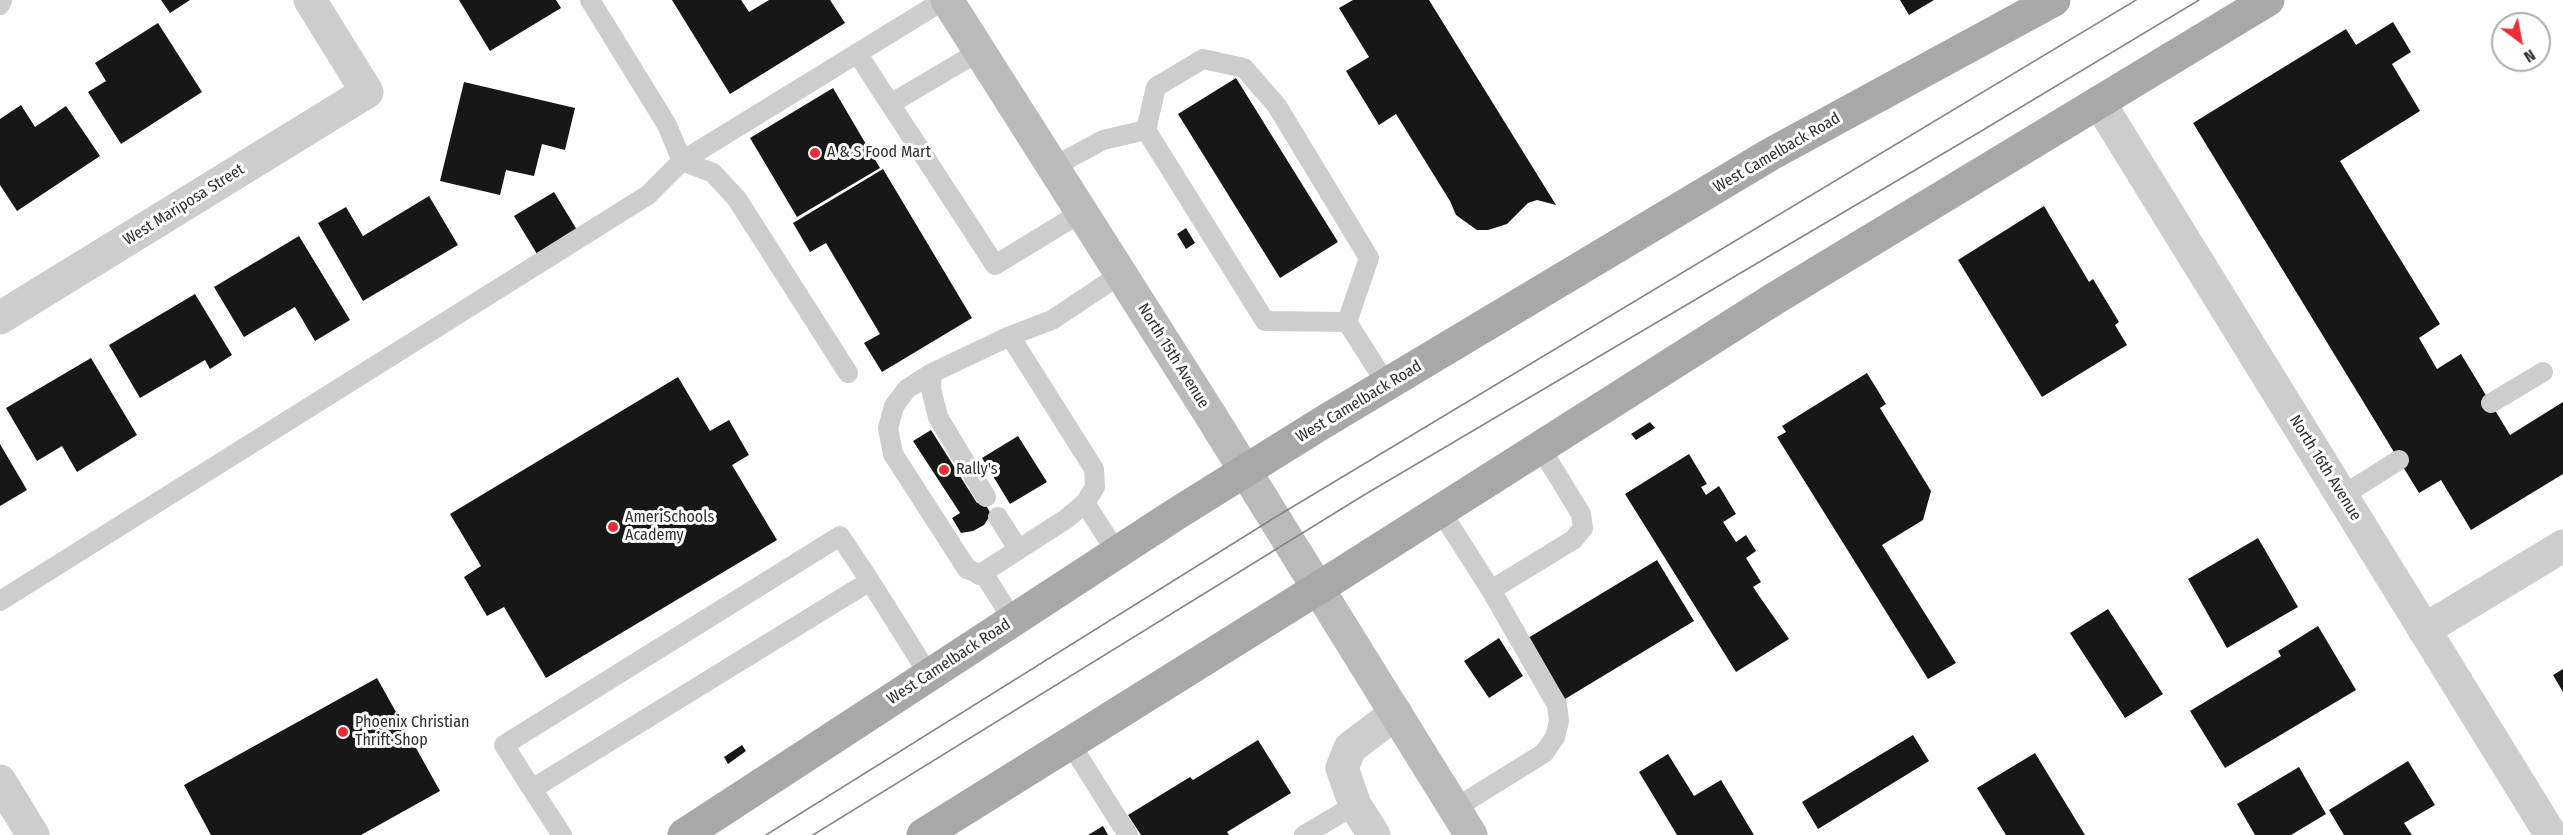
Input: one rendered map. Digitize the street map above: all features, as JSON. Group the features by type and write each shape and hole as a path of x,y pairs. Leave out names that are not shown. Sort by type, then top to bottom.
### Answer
{"main road":[{"name":"West Camelback Road","path":"684,835 1245,471 1771,154 2054,0"},
{"path":"923,835 1317,589 1774,299 2268,0"}],"street":[{"name":"West Mariposa Street","path":"0,318 367,92 310,0"},
{"name":"North 15th Avenue","path":"946,0 1245,471 1462,822"},
{"name":"North 16th Avenue","path":"2099,102 2551,835"},
{"path":"2424,630 2563,546"},
{"path":"1374,835 1355,805 1342,768 1350,748 1396,713"},
{"path":"0,782 33,835"}],"lane":[{"path":"0,5 2,0"},
{"path":"590,0 667,125 682,161 713,173 737,199 848,373"},
{"path":"0,601 648,195 682,161 946,0"},
{"path":"890,104 980,51"},
{"path":"857,53 995,265 1082,212"},
{"path":"1203,59 1244,68 1277,106 1369,258 1347,322 1265,321 1146,130 1156,87 1203,59"},
{"path":"1053,167 1103,140 1146,130"},
{"path":"1013,620 985,576 966,569 894,454 888,428 894,406 907,389 932,373 1010,336 1052,320 1121,274"},
{"path":"1347,322 1387,385"},
{"path":"979,574 1066,519 1085,503 1095,487 1094,469 1010,336"},
{"path":"2491,403 2543,372"},
{"path":"932,373 931,389 938,417 986,496"},
{"path":"1491,590 1573,540 1583,528 1581,514 1540,447"},
{"path":"2342,496 2399,460"},
{"path":"1085,503 1117,553"},
{"path":"1440,510 1491,590 1557,705 1559,721 1555,737 1544,753 1462,822"},
{"path":"998,517 1018,549"},
{"path":"562,835 504,745 840,536 929,675"},
{"path":"532,789 870,581"},
{"path":"1070,743 1128,835"},
{"path":"1304,835 1355,805"}],"building":[{"path":"161,0 190,0 170,13"},
{"path":"459,0 556,0 561,8 490,51"},
{"path":"672,0 741,0 749,12 769,0 830,0 845,23 730,94"},
{"path":"1353,0 1429,0 1556,205 1537,200 1528,203 1507,224 1488,230 1477,230 1456,215 1450,201 1396,114 1379,125 1346,71 1369,57 1339,8"},
{"path":"1900,0 1934,0 1909,15"},
{"path":"2393,22 2411,52 2392,64 2420,111 2340,161 2440,324 2419,338 2437,369 2461,354 2510,435 2563,402 2563,474 2471,530 2441,480 2419,493 2193,123 2346,29 2356,45"},
{"path":"158,23 202,92 121,144 88,92 106,81 95,63"},
{"path":"1236,78 1338,242 1280,278 1178,114"},
{"path":"464,82 575,108 565,150 542,144 534,176 506,170 500,195 440,181"},
{"name":"A & S Food Mart","path":"833,88 880,168 797,217 750,138"},
{"path":"21,105 35,127 66,106 100,156 17,211 0,185 0,119"},
{"path":"883,169 972,318 882,372 864,343 880,334 826,243 810,252 793,223"},
{"path":"554,192 577,230 537,254 514,216"},
{"path":"429,196 458,245 363,301 318,223 346,207 363,236"},
{"path":"2044,206 2089,282 2093,279 2119,322 2115,325 2127,345 2042,397 1958,260"},
{"path":"1186,228 1195,243 1186,249 1177,234"},
{"path":"299,236 350,320 315,341 295,307 244,337 214,287"},
{"path":"195,294 232,355 210,369 205,360 140,398 109,345"},
{"path":"91,358 137,435 77,472 62,446 37,461 6,408"},
{"path":"1867,373 1886,404 1880,408 1931,491 1923,520 1882,545 1956,663 1928,679 1777,437 1786,432 1782,426"},
{"name":"AmeriSchools Academy","path":"678,377 710,431 729,420 749,455 732,465 777,540 546,678 504,607 487,616 464,577 481,566 450,514"},
{"path":"1650,422 1655,428 1636,440 1631,434"},
{"name":"Rally's","path":"931,430 977,503 983,500 991,514 984,525 973,531 961,533 952,518 960,513 913,441"},
{"path":"1018,436 1047,482 1010,504 982,458"},
{"path":"0,444 27,490 0,506"},
{"path":"1689,454 1707,484 1701,487 1706,495 1719,486 1736,514 1723,522 1736,542 1746,535 1756,551 1746,558 1761,582 1753,587 1789,639 1736,672 1625,494"},
{"path":"2258,538 2298,607 2227,648 2188,579"},
{"path":"1657,560 1694,621 1565,699 1528,638"},
{"path":"2108,609 2163,694 2125,718 2070,633"},
{"path":"2318,626 2356,690 2225,768 2190,711 2281,656 2278,651"},
{"path":"1499,638 1523,676 1489,698 1464,661"},
{"path":"2563,669 2563,692 2553,675"},
{"name":"Phoenix Christian Thrift Shop","path":"377,678 440,791 361,835 211,835 184,785"},
{"path":"1913,735 1929,761 1818,829 1802,802"},
{"path":"1258,740 1291,793 1227,832 1229,835 1141,835 1128,815 1190,777 1193,780"},
{"path":"742,745 746,751 728,764 724,757"},
{"path":"2035,753 2085,835 2006,835 1977,788"},
{"path":"1668,754 1694,796 1721,780 1754,835 1677,835 1639,772"},
{"path":"2408,761 2435,805 2404,823 2412,835 2344,835 2329,810"},
{"path":"2299,767 2326,814 2291,835 2255,835 2237,804"},
{"path":"1103,826 1108,835 1088,835"}],"tram line":[{"path":"766,835 1274,518 2136,0"},
{"path":"813,835 1364,495 2199,0"}],"place":[{"name":"A & S Food Mart","path":"815,153"},
{"name":"Rally's","path":"944,470"},
{"name":"AmeriSchools Academy","path":"613,527"},
{"name":"Phoenix Christian Thrift Shop","path":"343,732"}]}
